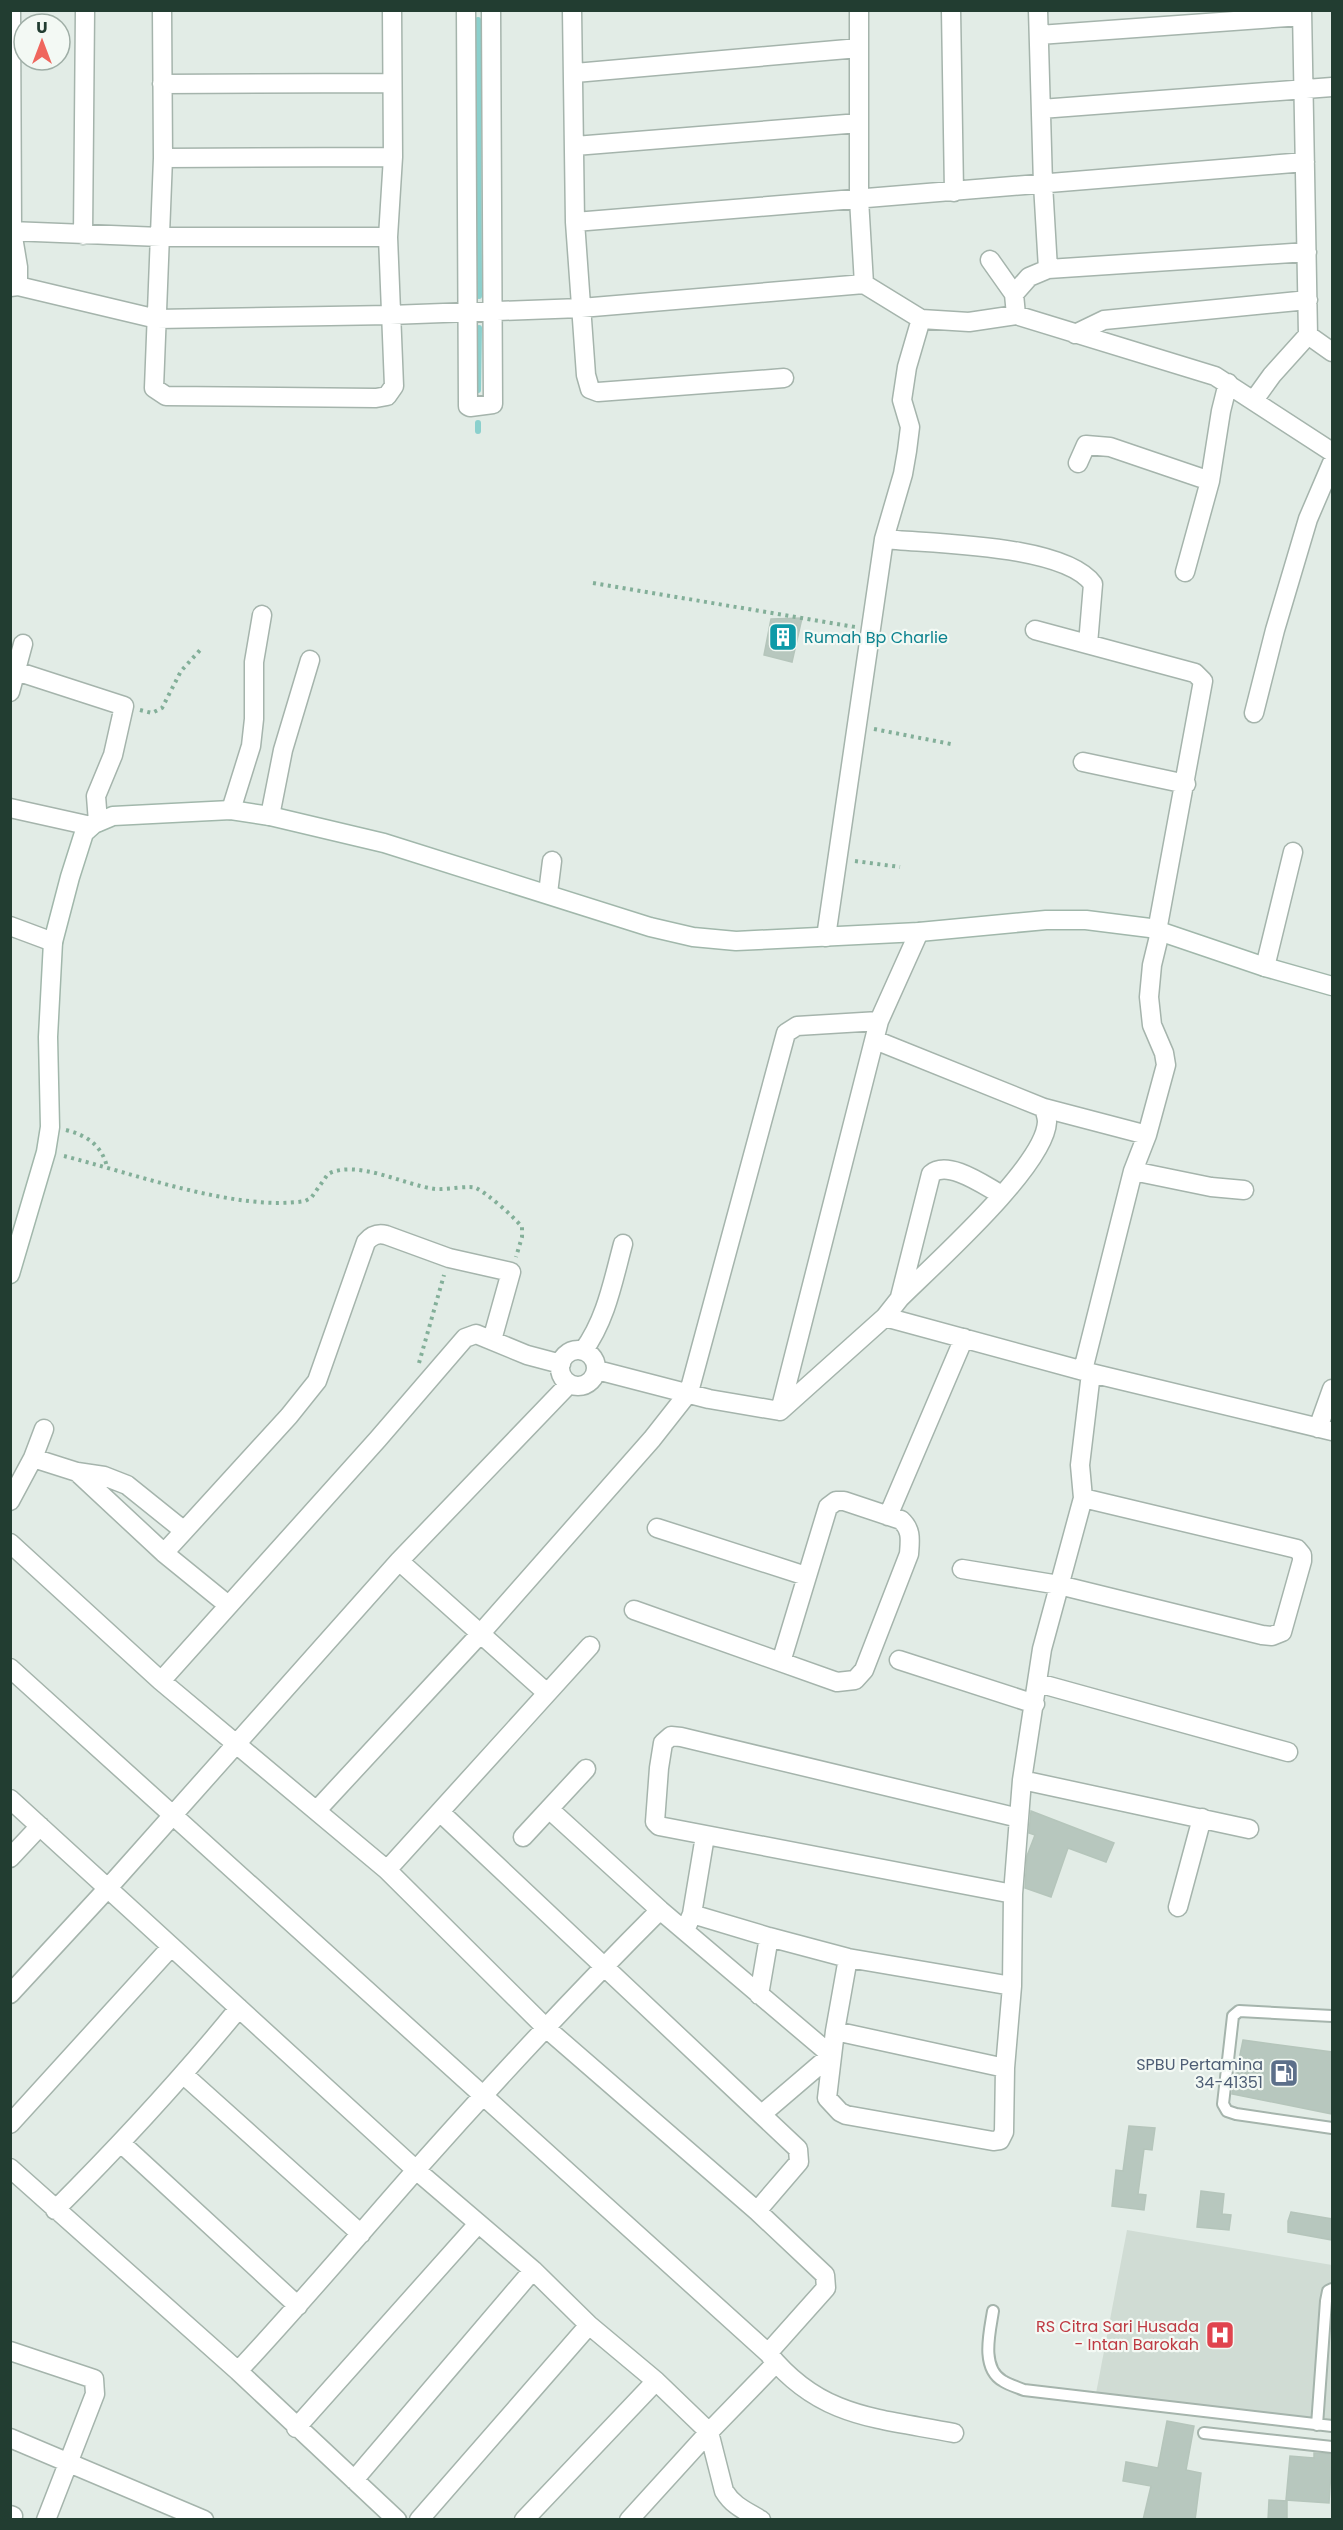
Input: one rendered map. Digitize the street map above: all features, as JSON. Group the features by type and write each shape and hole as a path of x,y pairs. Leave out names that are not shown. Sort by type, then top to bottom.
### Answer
{"street":[{"path":"11,10 11,231 18,267 14,287 157,319 390,315 581,308 864,284 921,319 969,322 1016,315 1215,376 1228,382 1332,452"},
{"path":"83,235 85,10"},
{"path":"162,10 163,158 154,386 162,395 376,398 387,396 393,388 388,237 393,157 392,10"},
{"path":"466,10 468,406 471,407 493,405 491,10"},
{"path":"572,10 575,73 575,222 586,380 590,389 594,392 784,378"},
{"path":"860,10 859,199 864,284"},
{"path":"951,10 954,192"},
{"path":"1038,10 1042,184 1048,269"},
{"path":"1039,35 1302,13 1308,335 1268,380 1254,400"},
{"path":"575,73 859,48"},
{"path":"162,84 392,82"},
{"path":"1041,109 1332,87"},
{"path":"575,146 859,123"},
{"path":"163,158 393,157"},
{"path":"575,222 1305,162"},
{"path":"11,231 161,237 388,237"},
{"path":"1014,294 1029,278 1048,269 1307,252"},
{"path":"990,260 1014,294 1016,315"},
{"path":"1075,334 1104,320 1308,300"},
{"path":"826,937 884,539 903,474 910,426 902,400 907,367 921,319"},
{"path":"1308,335 1332,352"},
{"path":"1185,572 1210,481 1228,382"},
{"path":"1078,463 1086,445 1110,447 1210,481"},
{"path":"1254,713 1275,630 1308,519 1332,464"},
{"path":"884,539 1023,552 1072,567 1087,576 1093,584 1088,644"},
{"path":"231,810 251,746 254,654 262,615"},
{"path":"848,1958 831,2055 827,2098 840,2112 993,2141 1000,2140 1004,2132 1005,2068 1012,1986 1013,1894 1022,1780 1042,1649 1083,1498 1080,1465 1087,1371 1133,1171 1147,1135 1166,1065 1164,1053 1152,1025 1149,997 1152,965 1203,681 1200,676 1035,630"},
{"path":"23,644 12,684 124,706 113,755 95,801 94,824"},
{"path":"270,816 283,750 310,660"},
{"path":"1083,762 1186,784"},
{"path":"10,808 94,824"},
{"path":"10,1274 46,1152 50,1127 48,1037 53,942 84,833 94,824 113,816 231,810 270,816 384,843 650,927 693,937 735,941 826,937 1071,920 1159,931 1265,967 1332,986"},
{"path":"1265,967 1293,852"},
{"path":"548,893 552,861"},
{"path":"10,926 53,942"},
{"path":"780,1410 879,1021 919,932"},
{"path":"317,1810 481,1633 652,1439 689,1392 786,1033 797,1026 879,1021"},
{"path":"875,1040 1044,1108 1147,1135"},
{"path":"780,1410 885,1317 900,1298 1002,1195 1041,1141 1047,1120 1044,1108"},
{"path":"900,1298 931,1174 941,1168 958,1172 1002,1195"},
{"path":"1133,1171 1211,1187 1244,1190"},
{"path":"164,1553 280,1426 317,1381 368,1239 377,1234 386,1235 449,1258 511,1272 492,1340"},
{"path":"583,1351 595,1335 608,1301 622,1244"},
{"path":"885,1317 1087,1371 1325,1430 1332,1389"},
{"path":"161,1681 378,1439 456,1347 470,1335 476,1334 527,1355 561,1364"},
{"path":"888,1516 964,1338"},
{"path":"583,1351 593,1358 597,1370 594,1378 587,1385 578,1387 569,1384 561,1373 561,1364 571,1352 583,1351"},
{"path":"597,1370 709,1399 780,1410"},
{"path":"10,1994 108,1888 399,1561 569,1384"},
{"path":"10,1501 33,1458 44,1429"},
{"path":"33,1458 77,1472 104,1476 127,1485 183,1530"},
{"path":"77,1472 164,1553 228,1605"},
{"path":"962,1569 1059,1586 1272,1636 1282,1632 1302,1560 1302,1555 1297,1549 1083,1498"},
{"path":"634,1610 837,1682 855,1680 864,1670 909,1554 908,1526 901,1520 844,1501 836,1501 828,1507 782,1662"},
{"path":"657,1528 806,1576"},
{"path":"10,1543 161,1681 387,1870 546,2028 757,2211 825,2275 826,2288 772,2358 629,2520"},
{"path":"399,1561 547,1693"},
{"path":"387,1870 590,1646"},
{"path":"899,1660 1035,1704"},
{"path":"10,1668 173,1813 804,2388 828,2404 852,2414 954,2433"},
{"path":"1038,1683 1288,1752"},
{"path":"1013,1894 664,1828 655,1822 663,1743 671,1736 1019,1818"},
{"path":"523,1837 586,1769"},
{"path":"1022,1780 1249,1829"},
{"path":"10,1799 416,2170 532,2270 589,2325 656,2381 709,2432 724,2491 737,2506 761,2520"},
{"path":"549,1809 660,1910 688,1923 769,1937 848,1958 1012,1986"},
{"path":"441,1813 798,2149 799,2162 757,2211"},
{"path":"1179,1907 1202,1818"},
{"path":"10,1858 40,1826"},
{"path":"688,1923 705,1836"},
{"path":"238,2371 298,2306 416,2170 603,1967 660,1910"},
{"path":"688,1923 759,1995 831,2055"},
{"path":"759,1995 769,1937"},
{"path":"10,2124 171,1947"},
{"path":"55,2210 122,2144 184,2076 239,2008"},
{"path":"835,2031 1005,2068"},
{"path":"762,2114 831,2055"},
{"path":"184,2076 361,2234"},
{"path":"122,2144 298,2306"},
{"path":"10,2168 238,2371 296,2428 397,2520"},
{"path":"296,2428 477,2224"},
{"path":"354,2480 532,2270"},
{"path":"419,2520 589,2325"},
{"path":"10,2350 93,2379 96,2386 95,2394 67,2461 46,2520"},
{"path":"524,2520 656,2381"},
{"path":"10,2438 204,2520"}],"lane":[{"path":"1332,2016 1239,2010 1233,2016 1224,2104 1227,2111 1236,2114 1332,2128"},
{"path":"1317,2425 1326,2301 1328,2291 1332,2289"},
{"path":"993,2310 988,2349 992,2370 1001,2380 1024,2390 1332,2426"},
{"path":"1204,2433 1332,2447"}],"path":[{"path":"593,583 871,629"},
{"path":"124,706 152,713 162,708 181,671 202,648"},
{"path":"856,726 951,744"},
{"path":"836,859 900,867"},
{"path":"50,1127 92,1141 104,1155 107,1167"},
{"path":"46,1152 201,1192 248,1201 305,1201 314,1195 328,1174 348,1169 438,1189 474,1187 522,1227 521,1243 511,1272"},
{"path":"417,1370 449,1258"}],"shaded area":[{"name":"RS Citra Sari Husada - Intan Barokah","path":"1127,2230 1332,2265 1332,2429 1094,2404"}],"building":[{"name":"Rumah Bp Charlie","path":"802,618 792,662 764,655 771,619"},
{"path":"1031,1811 1114,1843 1106,1862 1068,1848 1051,1897 1025,1888 1027,1856 1035,1835 1029,1833"},
{"name":"SPBU Pertamina 34-41351","path":"1243,2040 1332,2052 1332,2114 1232,2094"},
{"path":"1129,2126 1155,2128 1152,2150 1144,2149 1138,2194 1146,2195 1144,2210 1112,2206 1116,2170 1123,2171"},
{"path":"1201,2191 1224,2194 1222,2214 1231,2215 1229,2230 1197,2227"},
{"path":"1291,2212 1332,2219 1332,2240 1288,2232"},
{"path":"1167,2421 1194,2426 1186,2470 1201,2473 1195,2520 1143,2520 1151,2486 1123,2481 1126,2462 1158,2468"},
{"path":"1314,2453 1332,2454 1329,2503 1286,2500 1290,2456 1314,2458"},
{"path":"1269,2500 1287,2501 1287,2520 1268,2520"}],"waterway":[{"path":"478,20 479,296"},
{"path":"478,390 479,328"},
{"path":"478,423 478,431"}],"place":[{"name":"Rumah Bp Charlie","path":"783,637"},
{"name":"SPBU Pertamina 34-41351","path":"1284,2073"},
{"name":"RS Citra Sari Husada - Intan Barokah","path":"1220,2335"}]}
